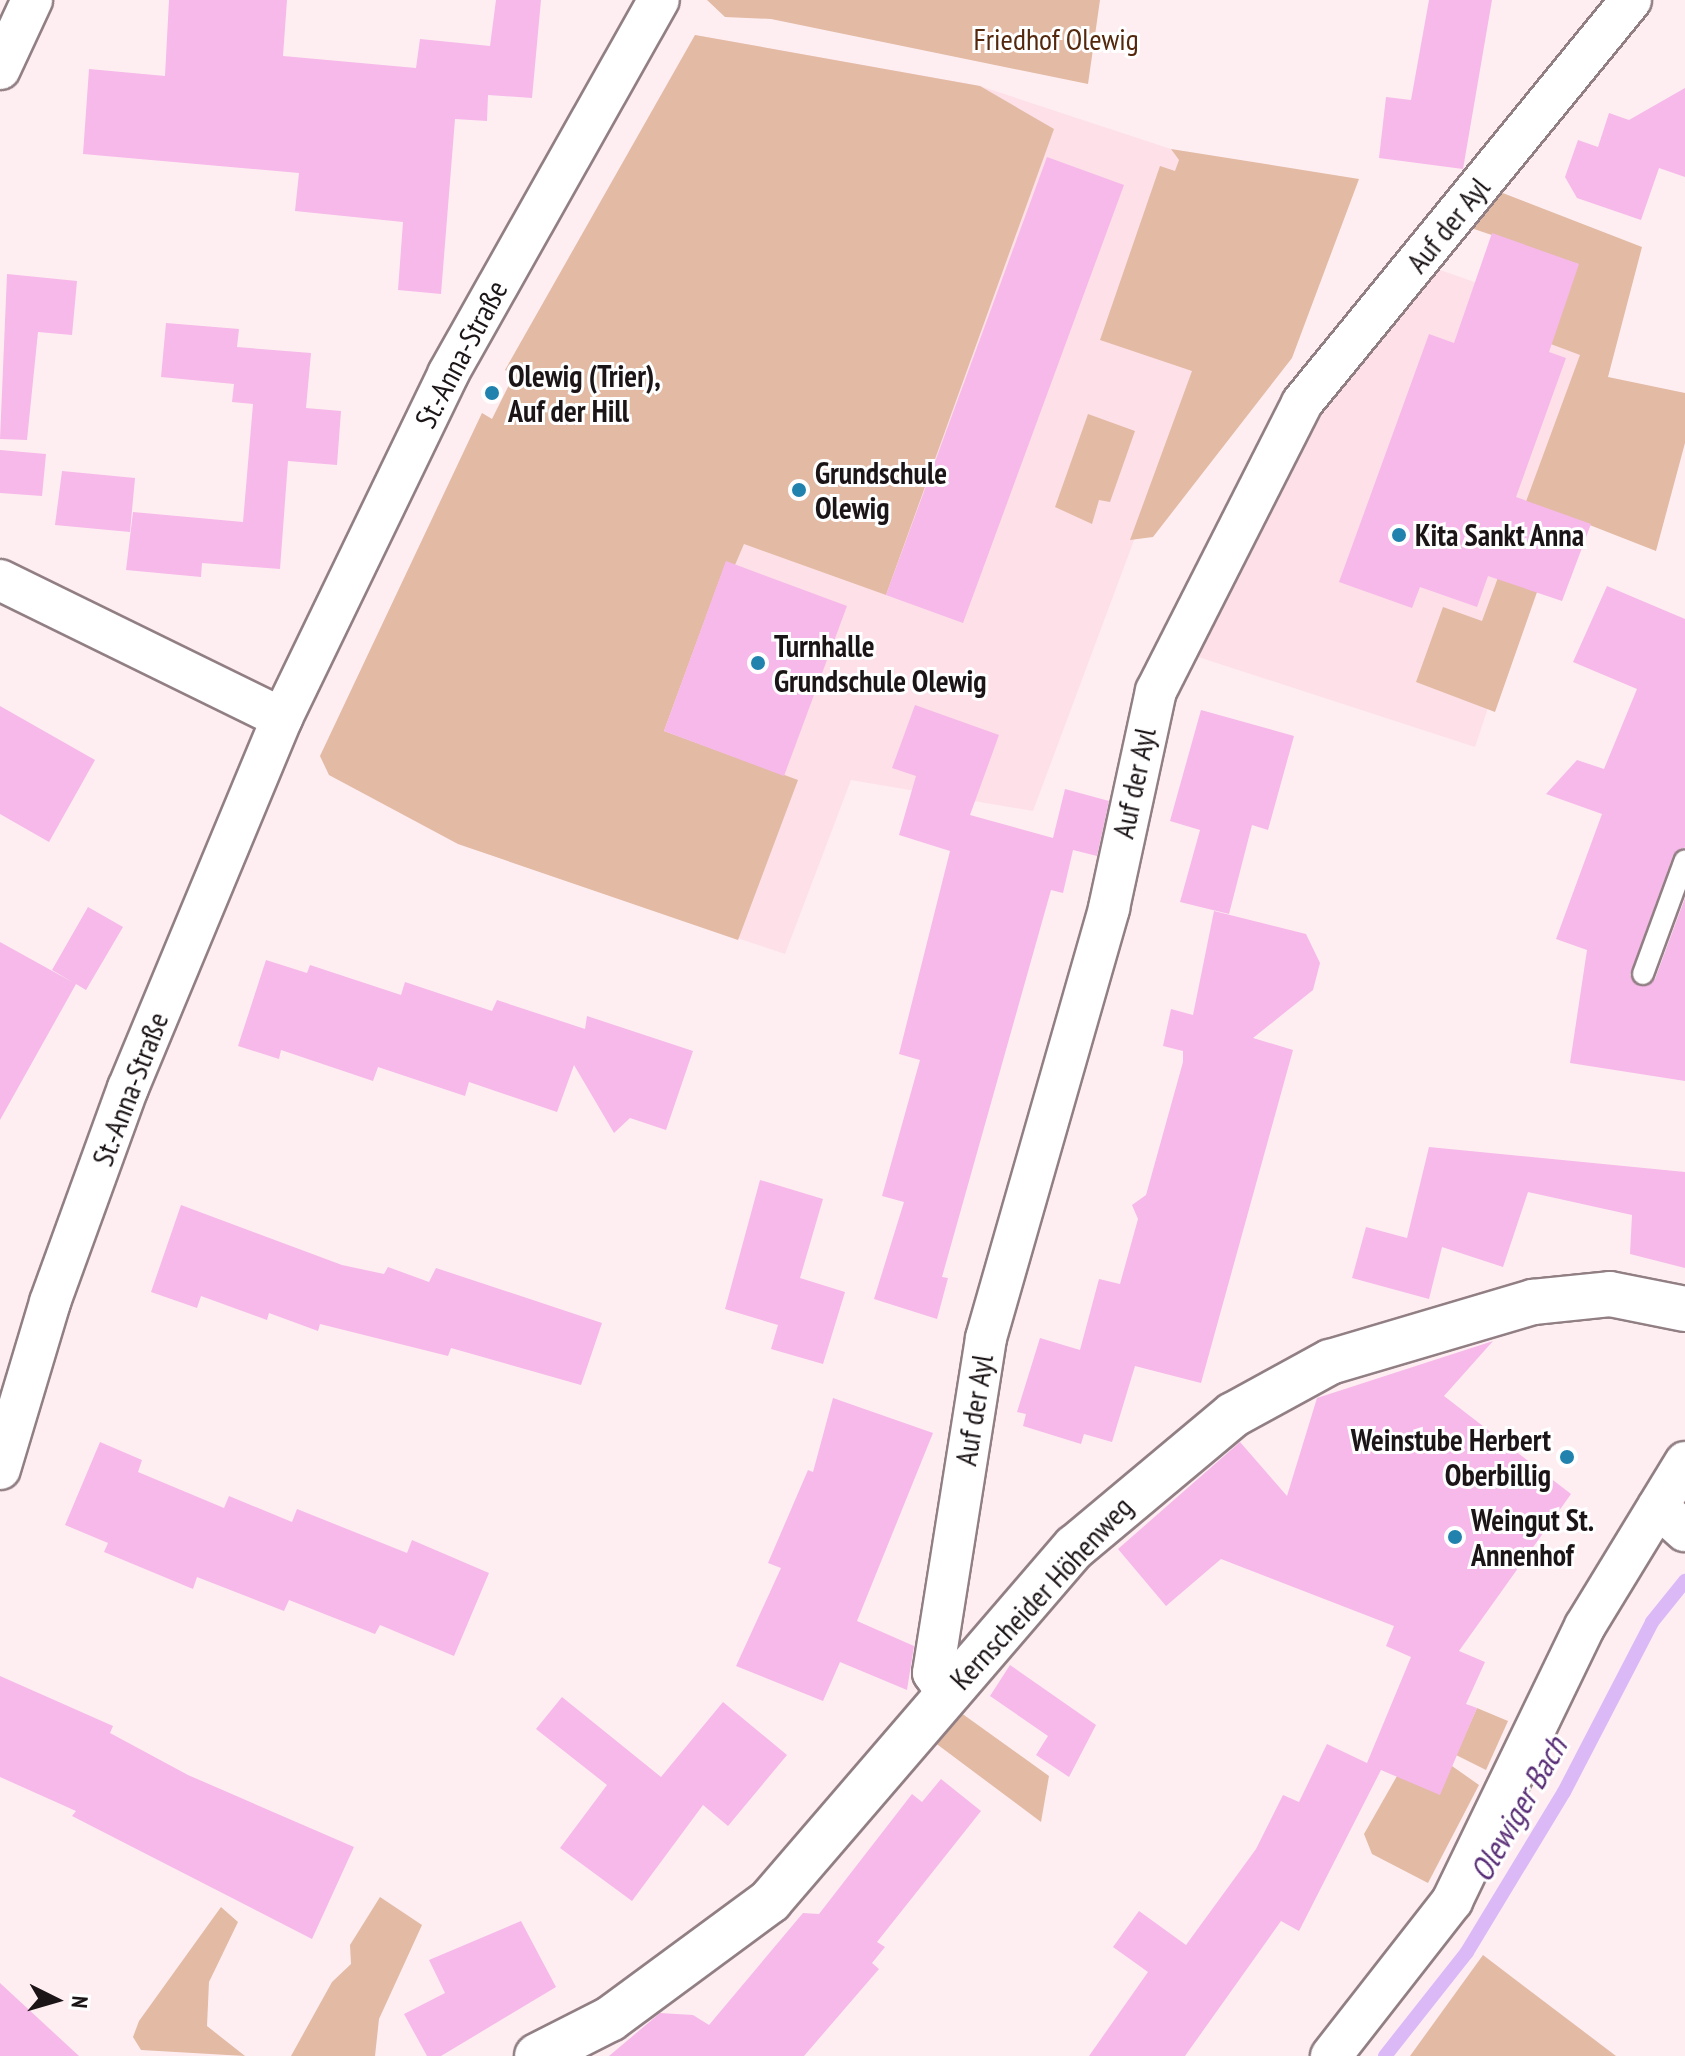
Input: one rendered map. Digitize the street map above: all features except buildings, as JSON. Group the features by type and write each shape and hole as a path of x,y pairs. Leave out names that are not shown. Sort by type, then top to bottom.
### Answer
{"street":[{"path":"0,69 32,0"},
{"name":"St.-Anna-Straße","path":"0,1469 50,1302 128,1088 282,718 448,374 659,0"},
{"name":"Auf der Ayl","path":"946,1692 933,1673 996,1292 1109,908 1156,691 1302,403 1631,0"},
{"path":"0,580 282,718"},
{"name":"Kernscheider Höhenweg","path":"537,2056 610,2019 770,1901 881,1781 946,1692 1115,1508 1286,1381 1533,1302 1610,1294 1685,1309"},
{"path":"1331,2056 1452,1901 1559,1675 1671,1519 1685,1462"}],"lane":[{"path":"1643,974 1685,860"}],"shaded area":[{"name":"Grundschule Olewig","path":"695,35 980,86 1268,181 1033,811 851,780 785,954 458,844 329,775 320,756 482,413 492,419 514,375 505,370"},
{"name":"Kita Sankt Anna","path":"1437,269 1613,330 1475,747 1192,655 1312,414"}],"green space":[{"name":"Friedhof Olewig","path":"707,0 1100,0 1088,84 771,19 725,17"},
{"name":"Grundschule Olewig","path":"695,35 980,86 1054,129 886,595 744,544 735,565 726,562 664,731 798,780 738,940 458,844 329,775 320,756 482,413 492,419 514,375 505,370"},
{"path":"1171,149 1359,179 1292,358 1153,537 1130,540 1192,371 1100,340 1160,166 1175,171 1179,160"},
{"path":"1495,190 1642,247 1608,377 1685,393 1685,443 1656,551 1564,515 1495,712 1416,682 1443,607 1482,621 1580,355 1532,337 1578,264 1468,227"},
{"path":"1088,414 1135,431 1110,502 1099,500 1092,524 1055,507"},
{"path":"1477,1708 1508,1721 1486,1770 1456,1755"},
{"path":"957,1710 1049,1776 1041,1822 934,1742"},
{"path":"1452,1766 1479,1785 1428,1883 1372,1854 1364,1834 1397,1776"},
{"path":"380,1897 422,1925 379,2019 375,2056 291,2056 332,1982 351,1964 350,1945"},
{"path":"221,1907 238,1922 209,1982 207,2026 245,2056 141,2050 133,2037 139,2021"},
{"path":"1483,1955 1616,2056 1410,2056"}],"waterway":[{"name":"Olewiger Bach","path":"1385,2056 1467,1952 1564,1792 1652,1622 1685,1581"}],"place":[{"name":"Olewig (Trier), Auf der Hill","path":"492,393"},
{"name":"Grundschule Olewig","path":"799,490"},
{"name":"Kita Sankt Anna","path":"1399,535"},
{"name":"Turnhalle Grundschule Olewig","path":"758,663"},
{"name":"Weinstube Herbert Oberbillig","path":"1567,1457"},
{"name":"Weingut St. Annenhof","path":"1455,1537"}]}
